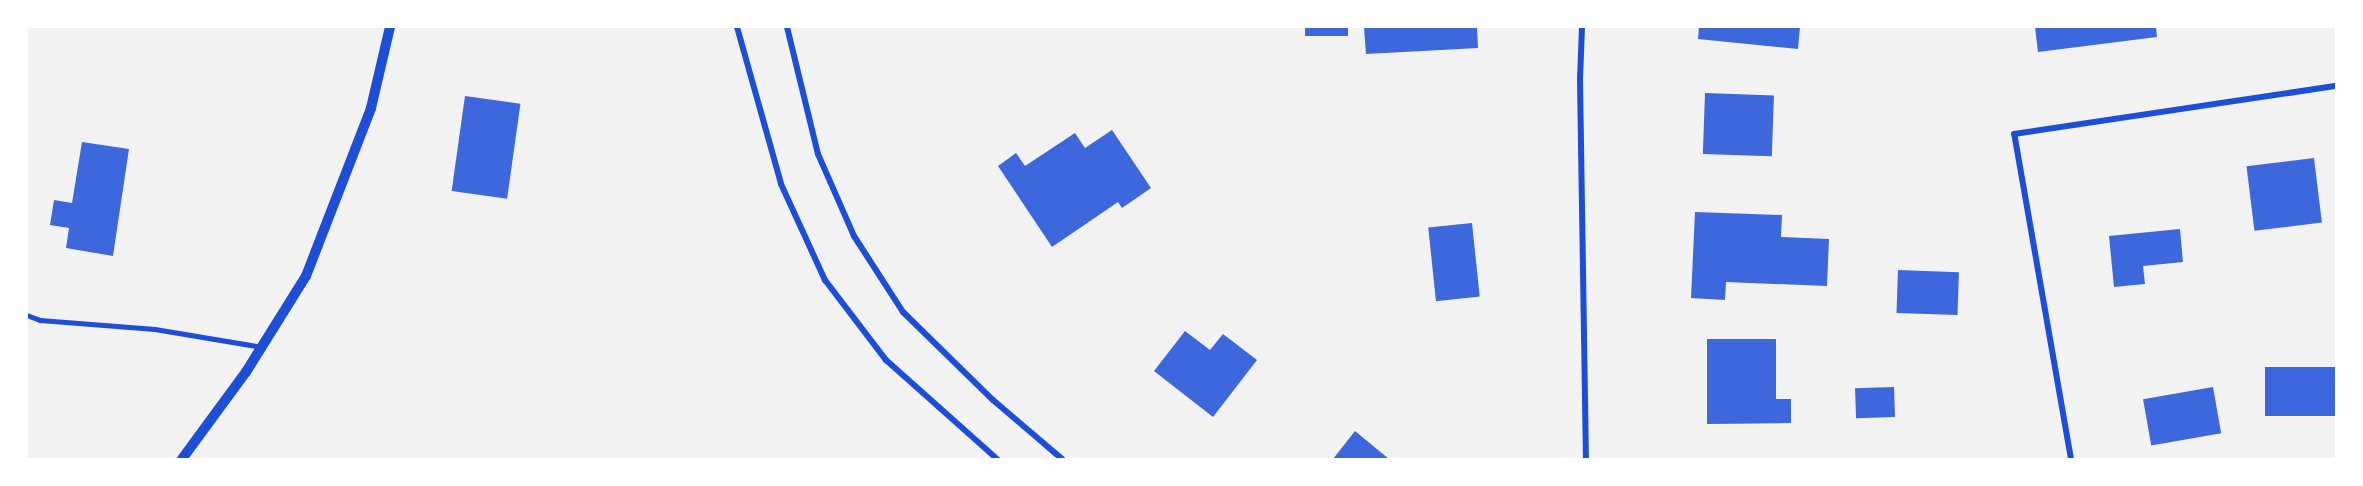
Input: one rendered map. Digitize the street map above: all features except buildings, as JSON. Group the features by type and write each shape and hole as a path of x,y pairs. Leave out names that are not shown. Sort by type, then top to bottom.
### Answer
{"street":[{"path":"182,459 262,347 306,276 371,108 390,27"},
{"path":"737,27 781,184 825,280 886,360 997,459"},
{"path":"787,27 818,154 854,236 903,312 993,400 1062,459"},
{"path":"1582,27 1580,80 1586,459"},
{"path":"2071,459 2014,134 2336,86"}],"lane":[{"path":"27,315 40,320 155,329 262,347"}]}
